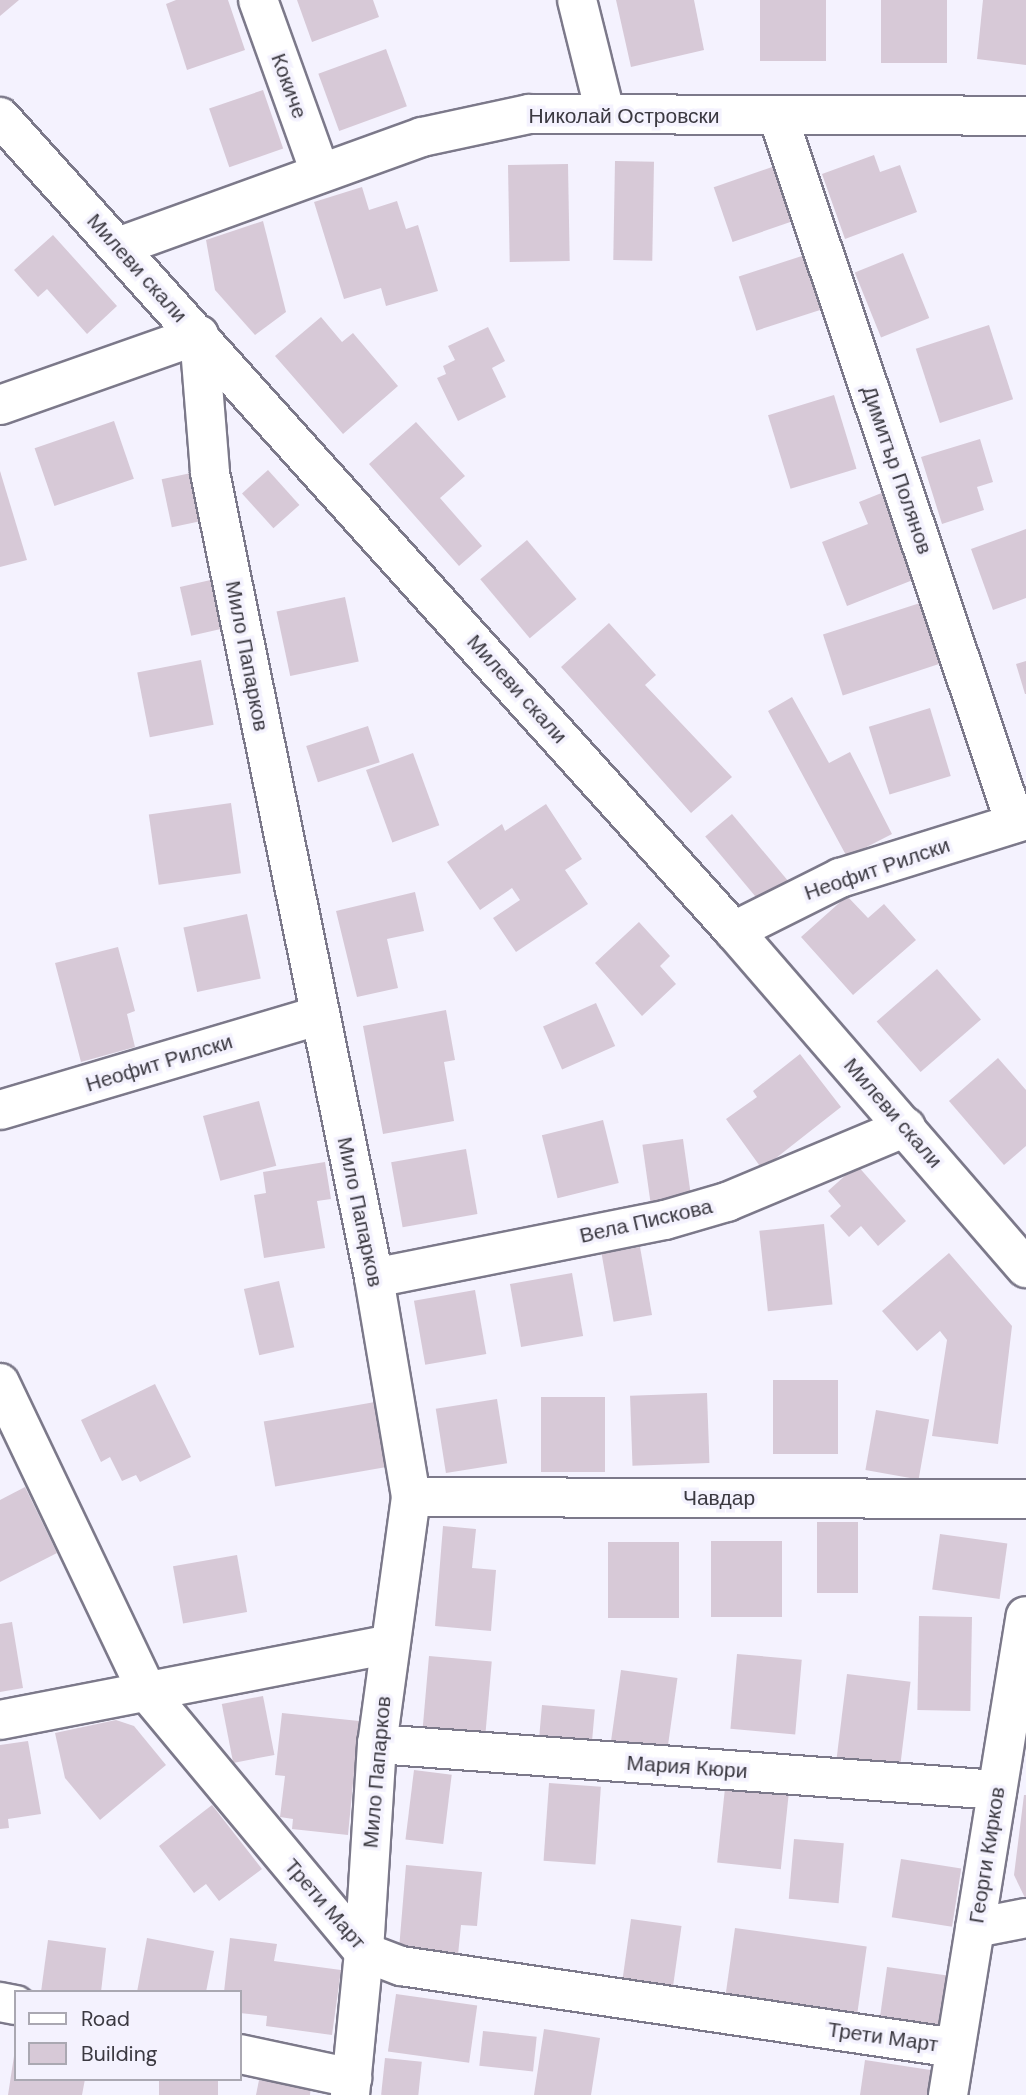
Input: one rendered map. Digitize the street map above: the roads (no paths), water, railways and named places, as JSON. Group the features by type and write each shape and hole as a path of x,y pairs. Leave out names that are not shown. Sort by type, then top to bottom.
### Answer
{"street":[{"name":"Кокиче","path":"258,0 320,172"},
{"path":"578,0 605,112"},
{"name":"Николай Островски","path":"118,247 320,172 474,122 529,114 605,112 778,117 1026,116"},
{"name":"Милеви скали","path":"0,117 734,931 1026,1268"},
{"name":"Димитър Полянов","path":"778,117 1021,822"},
{"path":"0,405 199,335"},
{"name":"Мило Папарков","path":"199,335 211,473 318,1016 374,1278 411,1497 377,1744 364,1952 351,2087"},
{"name":"Неофит Рилски","path":"734,931 788,900 840,878 1021,822"},
{"name":"Неофит Рилски","path":"0,1110 318,1016"},
{"name":"Вела Пискова","path":"374,1278 665,1220 740,1197 906,1127"},
{"name":"Трети Март","path":"0,1383 148,1693 364,1952 401,1966 955,2048"},
{"name":"Чавдар","path":"411,1497 1026,1499"},
{"name":"Георги Кирков","path":"948,2095 1026,1616"},
{"path":"0,1720 390,1644"},
{"name":"Мария Кюри","path":"377,1744 997,1790"},
{"path":"975,1928 1026,1919"},
{"path":"242,2055 351,2087"}]}
